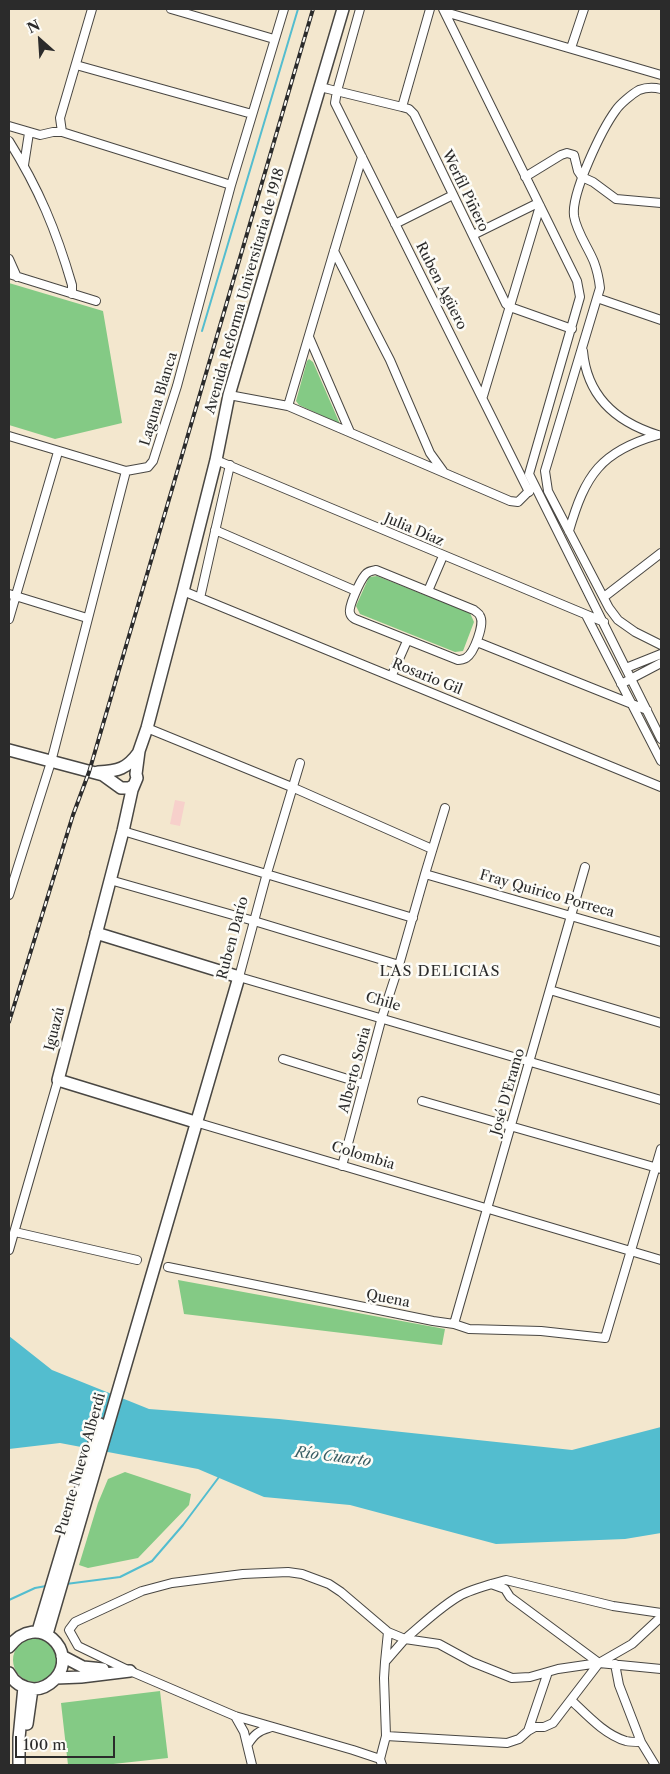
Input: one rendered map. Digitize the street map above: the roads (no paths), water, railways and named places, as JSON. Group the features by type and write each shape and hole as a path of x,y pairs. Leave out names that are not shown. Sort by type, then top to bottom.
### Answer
{"main road":[{"name":"Avenida Reforma Universitaria de 1918","path":"147,728 216,460 229,394 343,9"},
{"name":"Iguazú","path":"122,779 130,768 136,774 139,751 147,728"},
{"path":"9,750 122,779"},
{"name":"Iguazú","path":"58,1080 127,814 122,779 139,751"},
{"name":"Chile","path":"96,934 239,977"},
{"name":"Ruben Darío","path":"140,1301 189,1134 195,1122 239,977"},
{"name":"Colombia","path":"58,1080 195,1122"},
{"name":"Puente Nuevo Alberdi","path":"43,1633 140,1301"},
{"path":"9,1673 17,1683 28,1688 45,1686 56,1678 62,1664 60,1647 54,1639 43,1633 22,1634 11,1642"},
{"path":"62,1656 83,1667 130,1671"},
{"path":"56,1678 130,1671"},
{"path":"19,1765 19,1738 28,1688"},
{"path":"26,1765 28,1688"}],"street":[{"path":"62,132 60,118 92,9"},
{"path":"171,9 274,39"},
{"name":"Laguna Blanca","path":"126,471 148,467 152,461 177,386 231,185 283,9"},
{"path":"337,91 360,9"},
{"path":"320,86 402,107 430,9"},
{"path":"571,48 584,9"},
{"path":"444,10 661,75"},
{"path":"444,10 580,290 572,329 529,474 661,738"},
{"path":"76,65 252,114"},
{"path":"661,89 652,87 638,91 616,109 597,142 582,177 574,216 594,261 600,288 545,470 548,491 614,614 624,626 661,645"},
{"name":"Ruben Agüero","path":"337,91 335,103 529,492"},
{"name":"Werfil Piñero","path":"402,107 409,109 414,114 506,304 510,308"},
{"path":"9,126 40,135 62,132 231,185"},
{"path":"24,165 29,133"},
{"path":"9,140 40,195 59,241 72,285 72,294"},
{"path":"525,178 561,155 574,155 578,171 582,177 616,199 661,203"},
{"path":"288,406 362,157"},
{"path":"396,224 453,195"},
{"path":"473,235 539,205"},
{"path":"482,396 510,308 539,205"},
{"path":"334,251 390,360 430,453 445,472"},
{"path":"9,259 17,277"},
{"path":"9,274 96,301"},
{"path":"597,298 661,320"},
{"path":"510,308 572,329"},
{"path":"309,338 350,432"},
{"path":"583,346 585,368 593,388 606,404 627,423 660,435"},
{"path":"229,394 288,406 510,501 518,502 535,485"},
{"path":"569,530 583,490 598,469 620,448 660,435"},
{"path":"9,436 126,471 50,762 9,895"},
{"path":"9,619 12,595 58,452"},
{"name":"Julia Díaz","path":"216,460 604,622"},
{"path":"200,598 230,465"},
{"path":"215,530 356,591"},
{"path":"604,597 661,553"},
{"path":"428,591 443,556"},
{"path":"376,570 474,610 481,616 482,624 477,642 466,658 458,660 407,641 351,616 349,611 356,591 365,575 370,571 376,570"},
{"name":"Rosario Gil","path":"183,591 661,787"},
{"path":"12,595 87,618"},
{"path":"586,615 661,761"},
{"path":"392,676 407,641"},
{"path":"477,642 647,710"},
{"path":"626,668 661,654"},
{"path":"621,684 661,664"},
{"path":"147,728 294,788 432,850"},
{"name":"Ruben Darío","path":"239,977 267,873 300,763"},
{"name":"Alberto Soria","path":"342,1166 382,1017 445,808"},
{"path":"123,831 413,918"},
{"name":"José D'Eramo","path":"454,1324 585,868"},
{"name":"Fray Quirico Porreca","path":"425,874 661,942"},
{"path":"110,880 254,920 399,965"},
{"name":"Chile","path":"239,977 382,1017 661,1100"},
{"path":"550,990 661,1023"},
{"path":"283,1059 364,1084"},
{"name":"Iguazú","path":"9,1250 58,1080"},
{"path":"422,1101 658,1169"},
{"name":"Colombia","path":"195,1122 661,1260"},
{"path":"632,1251 658,1169 661,1149"},
{"path":"15,1232 137,1260"},
{"name":"Quena","path":"168,1267 454,1324 469,1329 541,1331 605,1338 632,1251"},
{"path":"388,1632 384,1678 386,1736 381,1762 353,1750 235,1716 130,1671 78,1646 69,1630 75,1622 133,1595 172,1583 243,1574 288,1572 302,1574 329,1584 388,1632 405,1639 439,1644 472,1662 512,1678 530,1677 599,1663 661,1668"},
{"path":"385,1662 405,1639 462,1595 506,1580 613,1606 661,1613"},
{"path":"491,1584 505,1588 510,1597 599,1663"},
{"path":"386,1736 507,1743 519,1739 535,1727 544,1727 553,1723 599,1663 632,1644 661,1617"},
{"path":"615,1664 619,1685 642,1742 655,1765"},
{"path":"528,1731 548,1672"},
{"path":"571,1700 589,1717 613,1735 626,1741 642,1742"},
{"path":"235,1716 244,1732 252,1765"},
{"path":"248,1744 259,1731 269,1728"}],"water":[{"name":"Río Cuarto","path":"9,1336 52,1370 149,1409 279,1419 572,1450 661,1427 661,1533 625,1539 496,1544 350,1505 264,1497 198,1469 60,1443 9,1449"}],"waterway":[{"path":"202,331 298,9"},
{"path":"66,1584 120,1577 152,1561 183,1525 219,1477"},
{"path":"9,1600 35,1588 46,1586"}],"railway":[{"path":"9,1022 73,815 89,772 313,9"}],"district":[{"name":"LAS DELICIAS","path":"440,972"}]}
